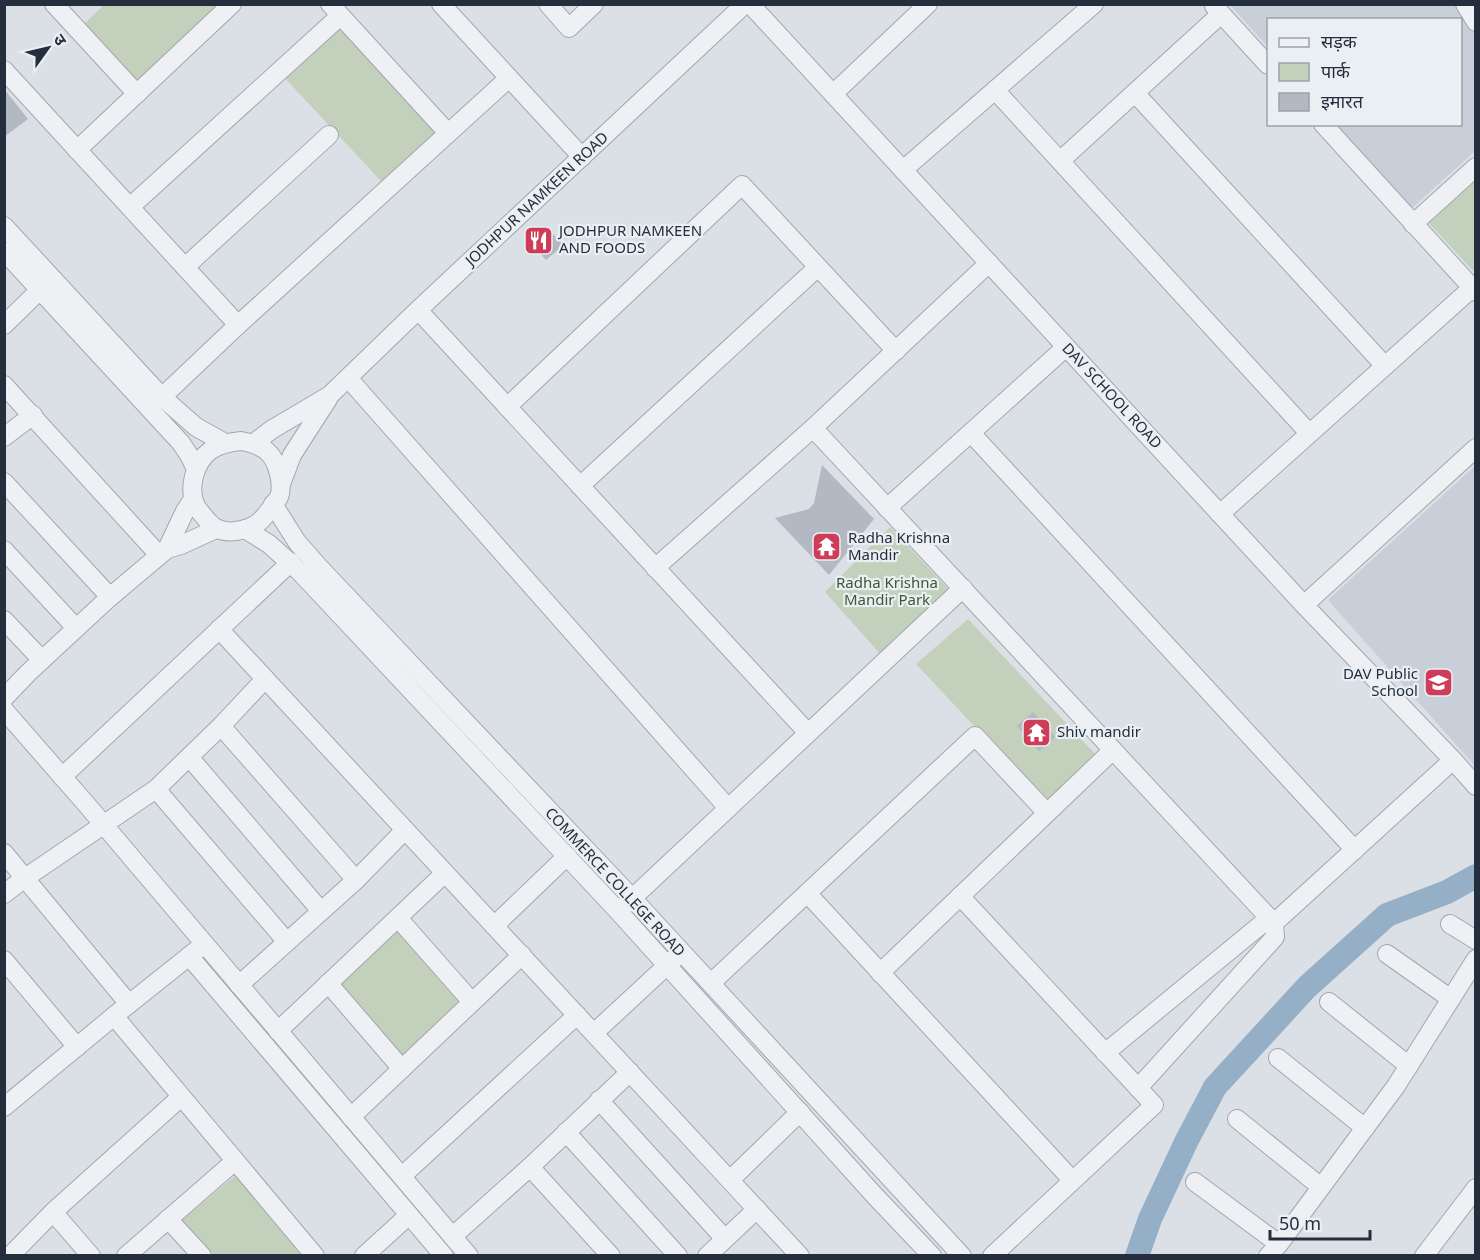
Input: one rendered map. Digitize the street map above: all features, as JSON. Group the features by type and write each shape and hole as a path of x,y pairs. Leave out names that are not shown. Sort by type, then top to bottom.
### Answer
{"street":[{"path":"54,4 137,94"},
{"path":"77,150 232,4"},
{"path":"441,4 582,157"},
{"path":"548,4 569,28 594,4"},
{"name":"JODHPUR NAMKEEN ROAD","path":"330,395 745,4"},
{"name":"DAV SCHOOL ROAD","path":"750,4 1304,605 1476,786"},
{"path":"833,94 928,4"},
{"path":"903,170 1094,4"},
{"path":"1465,4 1476,22"},
{"path":"1060,161 1135,93 1217,9 1267,63"},
{"path":"130,207 335,10 448,133"},
{"path":"4,70 238,325"},
{"path":"162,397 509,78"},
{"path":"995,90 1309,433"},
{"path":"1135,93 1385,366"},
{"path":"1220,514 1309,433 1474,290 1325,126"},
{"path":"185,267 329,135"},
{"path":"1413,224 1476,167"},
{"path":"507,407 742,185 896,351"},
{"path":"4,226 46,284 181,444 196,469"},
{"path":"4,251 46,284 196,427 225,443"},
{"path":"655,568 813,428 989,264"},
{"path":"580,486 818,267"},
{"path":"4,325 46,284"},
{"path":"418,310 808,733"},
{"path":"887,508 1066,347"},
{"path":"348,378 728,808"},
{"path":"4,385 163,552"},
{"path":"254,443 271,430 330,395"},
{"path":"330,395 297,448 281,484 279,496 260,521 245,529 229,531 216,529 163,552 76,628 5,699 62,777 469,1256"},
{"path":"4,437 33,416"},
{"path":"813,428 1271,920 1275,937 1138,1088"},
{"path":"970,433 1355,849"},
{"path":"216,529 193,499 192,484 202,458 212,449 225,443 241,441 254,443 272,456 277,465 281,484"},
{"path":"1304,605 1476,448"},
{"path":"4,482 110,597"},
{"path":"163,552 193,499"},
{"name":"COMMERCE COLLEGE ROAD","path":"273,504 297,542 319,567 632,898 962,1256"},
{"path":"245,529 269,543 291,562 618,911 932,1256"},
{"path":"4,550 76,628"},
{"path":"62,777 291,562"},
{"path":"618,911 963,588"},
{"path":"4,620 42,660"},
{"path":"219,629 757,1209 789,1252"},
{"path":"4,894 156,789 221,726 265,679"},
{"path":"221,726 356,880"},
{"path":"711,983 975,736 1047,813"},
{"path":"880,973 1113,750"},
{"path":"189,757 321,911"},
{"path":"1105,1053 1271,920 1355,849 1453,760"},
{"path":"156,789 287,942"},
{"path":"239,985 356,880 405,830"},
{"path":"4,853 129,1004"},
{"path":"494,926 567,856"},
{"path":"278,1031 445,873"},
{"path":"807,893 1072,1180"},
{"path":"960,896 1154,1105 992,1256"},
{"path":"398,918 472,1002"},
{"path":"1450,924 1476,940"},
{"path":"6,1102 204,944"},
{"path":"594,1034 681,952"},
{"path":"1387,954 1451,999"},
{"path":"351,1117 522,955"},
{"path":"189,956 444,1256"},
{"path":"1195,1182 1273,1250 1396,1086 1476,959"},
{"path":"4,960 77,1047"},
{"path":"328,984 402,1069"},
{"path":"1329,1002 1409,1066"},
{"path":"402,1176 577,1015"},
{"path":"114,1016 315,1256"},
{"path":"1278,1058 1365,1128"},
{"path":"453,1236 630,1072"},
{"path":"10,1256 53,1212 181,1097"},
{"path":"599,1100 725,1239"},
{"path":"730,1180 800,1112"},
{"path":"1237,1119 1321,1187"},
{"path":"566,1132 678,1256"},
{"path":"126,1256 235,1161"},
{"path":"530,1167 611,1256"},
{"path":"1424,1256 1476,1188"},
{"path":"707,1256 757,1209"},
{"path":"53,1212 91,1256"},
{"path":"364,1256 409,1215"},
{"path":"168,1219 202,1256"}],"shaded area":[{"path":"1230,5 1454,5 1475,35 1475,151 1412,208 1338,126 1462,126 1462,18 1267,18 1267,46"},
{"name":"DAV Public School","path":"1475,466 1475,766 1328,600"}],"green space":[{"path":"104,5 225,5 137,88 80,28"},
{"path":"340,22 439,129 382,182 282,75"},
{"path":"1475,180 1475,273 1429,223"},
{"name":"Radha Krishna Mandir Park","path":"890,527 949,590 882,656 825,592"},
{"path":"968,619 1098,757 1047,804 916,664"},
{"path":"398,929 465,1002 403,1059 336,986"},
{"path":"236,1175 302,1255 213,1255 181,1221"}],"building":[{"path":"4,89 28,119 4,137"},
{"path":"545,226 564,245 546,260 529,241"},
{"name":"Radha Krishna Mandir","path":"822,465 874,519 829,575 775,518 809,509 814,503"},
{"name":"Shiv mandir","path":"1033,712 1055,737 1039,751 1017,726"}],"waterway":[{"path":"1137,1256 1150,1219 1215,1087 1307,987 1387,915 1447,892 1476,876"}],"place":[{"name":"JODHPUR NAMKEEN AND FOODS","path":"538,240"},
{"name":"Radha Krishna Mandir","path":"827,547"},
{"name":"DAV Public School","path":"1439,683"},
{"name":"Shiv mandir","path":"1036,732"}]}
